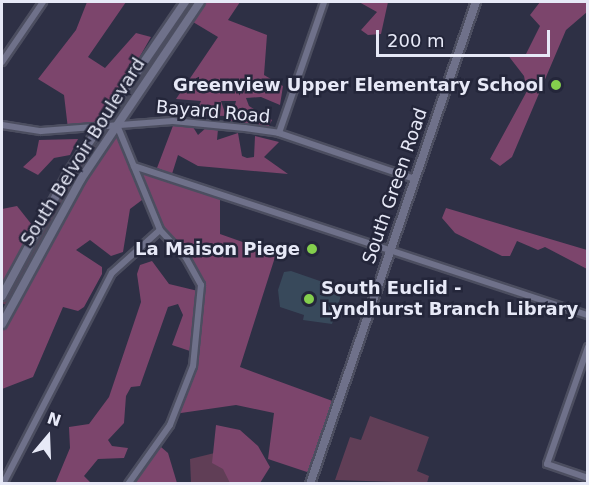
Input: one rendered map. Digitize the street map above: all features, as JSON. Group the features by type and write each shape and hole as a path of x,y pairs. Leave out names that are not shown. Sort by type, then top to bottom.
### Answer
{"street":[{"path":"2,62 43,2"},
{"name":"South Belvoir Boulevard","path":"2,296 100,126 185,2"},
{"name":"South Belvoir Boulevard","path":"2,324 116,125 200,2"},
{"path":"279,133 324,2"},
{"name":"South Green Road","path":"310,483 476,2"},
{"name":"Bayard Road","path":"2,125 41,131 173,121 279,133 415,179"},
{"path":"116,125 160,230 195,271 200,314 193,366 170,425 128,483"},
{"path":"134,166 588,315"},
{"path":"3,483 112,273 160,230"},
{"path":"588,347 547,464 588,478"}],"shaded area":[{"path":"87,2 126,2 88,57 105,68 136,33 151,37 100,126 68,129 64,95 38,79 76,30"},
{"path":"200,2 240,2 228,20 267,35 264,75 283,86 280,105 261,97 246,98 249,106 272,120 269,126 231,121 236,101 221,101 226,116 195,115 201,101 176,99 218,37 188,19"},
{"path":"359,2 388,2 381,34 368,35 361,30 377,12"},
{"path":"540,2 587,2 587,12 566,30 512,157 500,166 490,159 527,91 524,76 507,54 526,54 540,26 530,15"},
{"path":"174,123 193,127 198,135 207,127 218,129 217,140 238,133 242,156 247,158 254,157 255,136 279,142 264,157 288,174 198,166 178,155 172,174 157,168"},
{"path":"116,125 134,166 220,195 220,234 276,254 240,367 338,403 313,474 268,459 274,413 236,405 174,414 193,366 201,285 195,271 160,230 146,197 130,209 123,252 111,256 90,240 76,250 102,267 102,274 84,307 78,311 63,307 33,377 2,389 2,324"},
{"path":"78,139 70,155 54,158 38,175 23,167 36,155 39,140"},
{"path":"91,143 98,147 6,305 2,303 2,297"},
{"path":"17,206 36,230 2,296 2,209"},
{"path":"446,208 587,250 587,269 545,247 538,250 517,241 510,256 502,256 455,233 442,218"},
{"path":"152,261 169,284 198,291 190,351 172,345 183,315 178,304 168,307 140,386 131,387 126,396 124,423 108,440 112,446 128,448 124,458 98,459 84,476 91,483 55,484 70,448 69,427 89,424 109,397 141,302 137,274 140,265"},
{"path":"370,416 429,437 417,471 429,476 427,483 335,480 350,437 361,440"},
{"path":"216,425 240,430 258,446 270,467 260,483 230,483 223,469 212,463"},
{"path":"161,447 168,453 177,483 131,484"},
{"path":"235,448 238,483 191,483 190,459"}],"building":[{"name":"South Euclid - Lyndhurst Branch Library","path":"291,271 343,289 332,324 303,320 304,315 280,307 278,290 284,272"}],"place":[{"name":"Greenview Upper Elementary School","path":"556,85"},
{"name":"La Maison Piege","path":"312,249"},
{"name":"South Euclid - Lyndhurst Branch Library","path":"309,299"}]}
